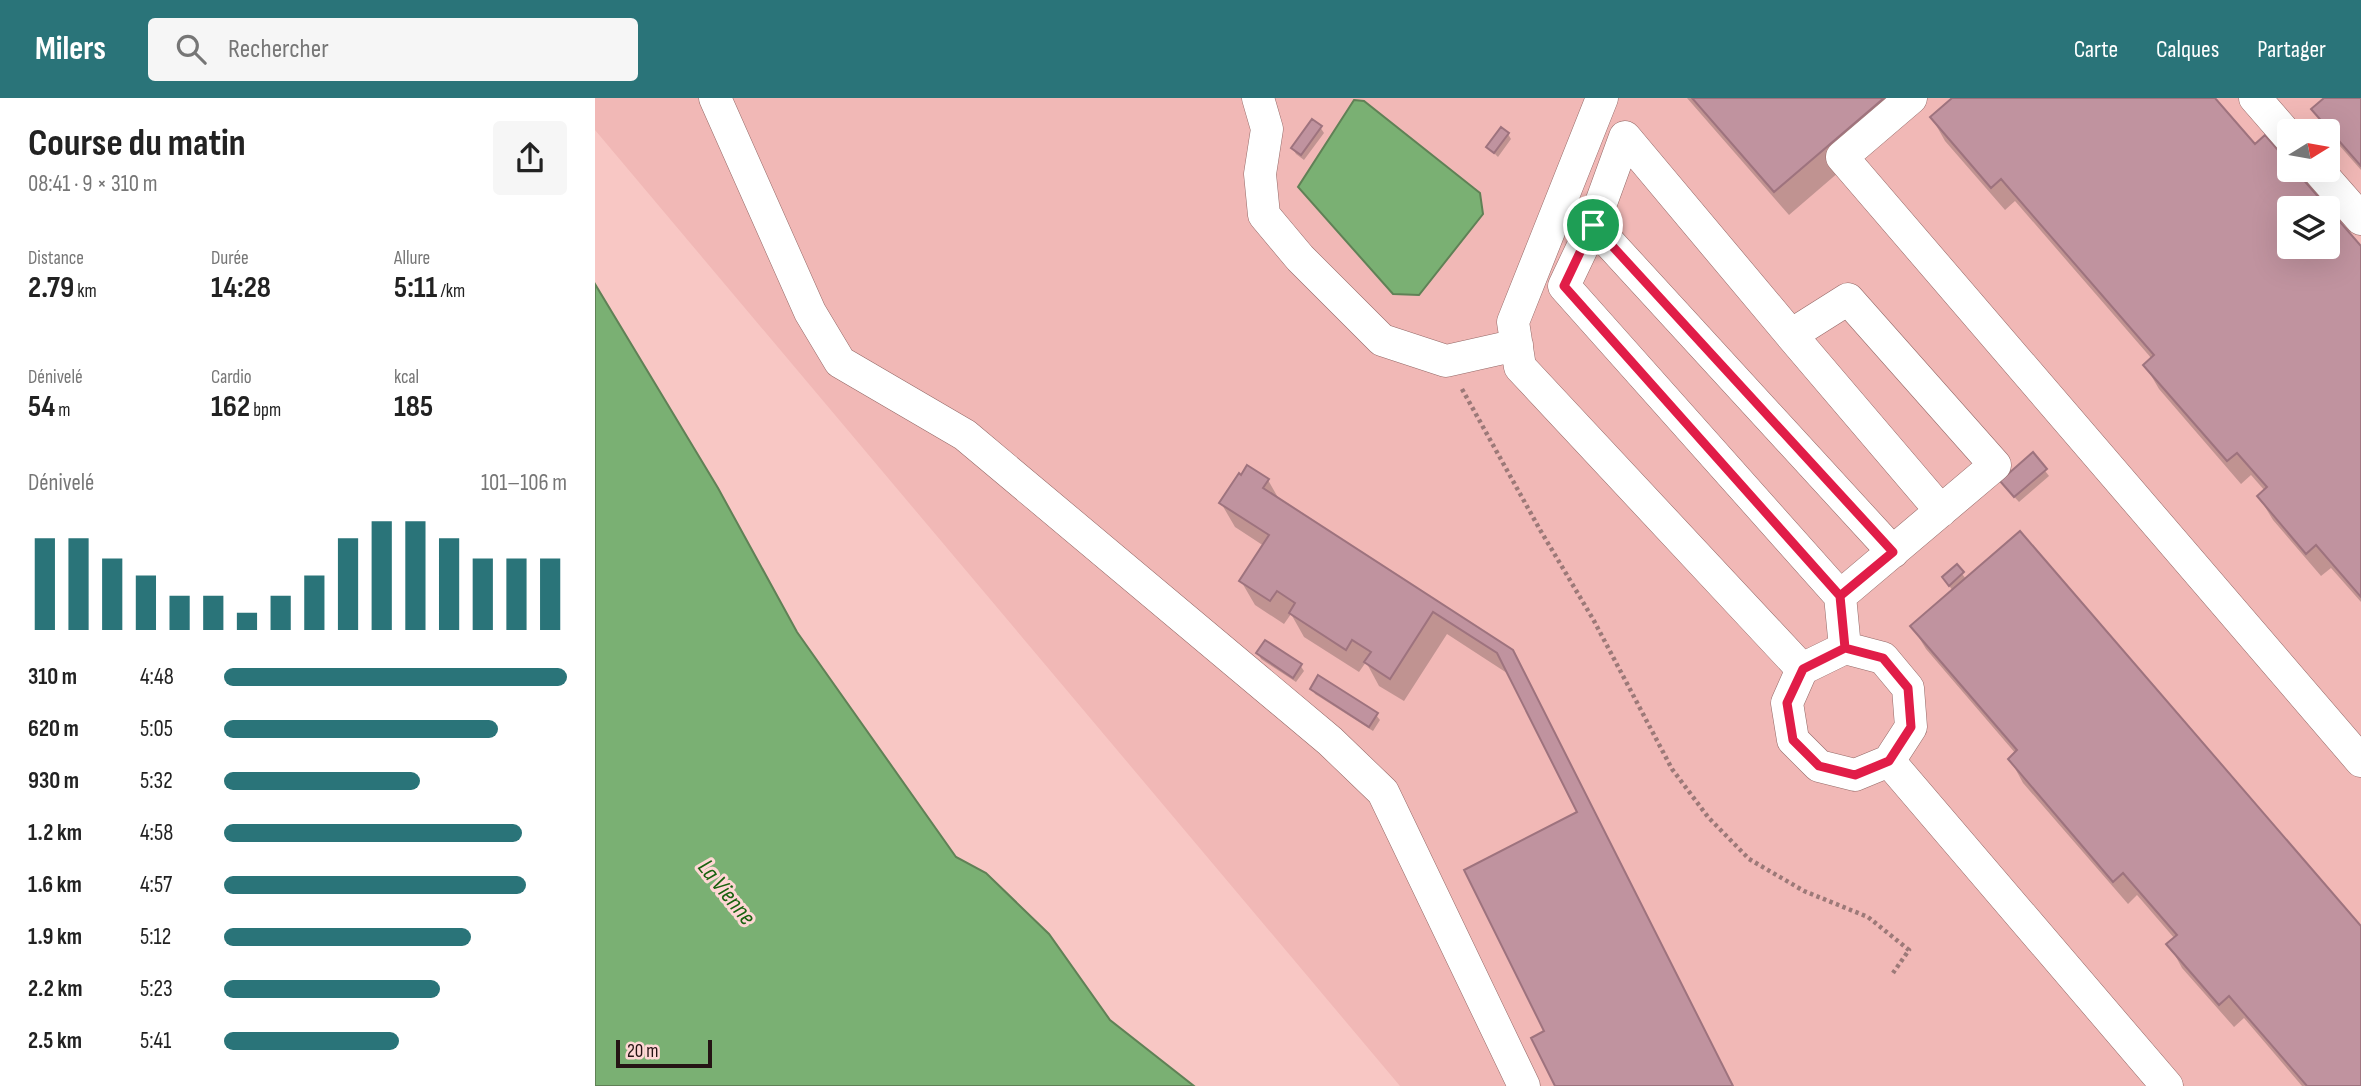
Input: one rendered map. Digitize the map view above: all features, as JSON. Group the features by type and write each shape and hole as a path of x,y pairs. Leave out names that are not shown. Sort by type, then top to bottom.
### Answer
{"lane":[{"path":"715,98 810,312 840,362 965,435 1330,741 1383,792 1524,1086"},
{"path":"1258,98 1267,129 1260,174 1264,215 1300,258 1382,340 1446,361 1517,345"},
{"path":"1602,98 1513,322 1520,367 1803,669"},
{"path":"1911,98 1842,157 2361,761"},
{"path":"2255,98 2277,123"},
{"path":"1845,648 1840,596 1564,286 1593,225 1625,137 1941,511"},
{"path":"2329,182 2361,219"},
{"path":"1593,225 1893,552"},
{"path":"1791,335 1849,299 1995,465 1840,596"},
{"path":"1845,648 1883,658 1908,688 1911,727 1889,761 1855,775 1819,766 1793,740 1787,703 1803,669 1845,648"},
{"path":"1889,761 2167,1086"}],"path":[{"path":"1446,361 1593,619 1672,769 1708,817 1748,859 1804,891 1868,917 1909,950 1892,973"}],"shaded area":[{"path":"595,98 2361,98 2361,1086 1400,1086 595,130"}],"water":[{"path":"1354,100 1364,101 1480,193 1483,214 1419,295 1393,294 1298,187"},
{"name":"La Vienne","path":"595,284 718,488 797,632 956,857 986,873 1049,934 1110,1020 1194,1086 595,1086"}],"building":[{"path":"1692,98 1884,98 1774,192"},
{"path":"1952,98 2215,98 2255,144 2265,135 2277,149 2277,182 2305,182 2318,196 2277,196 2277,259 2340,259 2340,222 2361,246 2361,597 2316,545 2306,554 2257,496 2267,487 2237,453 2227,461 2143,365 2154,355 2001,179 1991,188 1930,117"},
{"path":"2324,98 2361,98 2361,166 2340,142 2340,119 2320,119 2311,109"},
{"path":"1312,119 1322,126 1301,155 1291,148"},
{"path":"1501,127 1509,133 1494,153 1486,147"},
{"path":"2033,452 2047,469 2014,497 2000,481"},
{"path":"1247,465 1269,479 1263,488 1513,650 1733,1086 1555,1086 1531,1038 1544,1031 1464,870 1577,812 1497,653 1433,612 1390,679 1364,662 1371,652 1352,640 1346,650 1289,613 1295,603 1277,591 1270,601 1239,581 1269,535 1219,503"},
{"path":"2020,531 2361,926 2361,1086 2307,1086 2229,996 2219,1005 2166,944 2177,935 2123,873 2113,882 2008,759 2017,750 1910,626"},
{"path":"1957,564 1964,572 1949,586 1942,577"},
{"path":"1265,640 1302,664 1293,678 1256,653"},
{"path":"1318,675 1378,713 1369,727 1310,689"}],"route":[{"path":"1593,225 1564,286 1840,596 1845,648 1803,669 1787,703 1793,740 1819,766 1855,775 1889,761 1911,727 1908,688 1883,658 1845,648 1840,596 1893,552 1593,225"}]}
